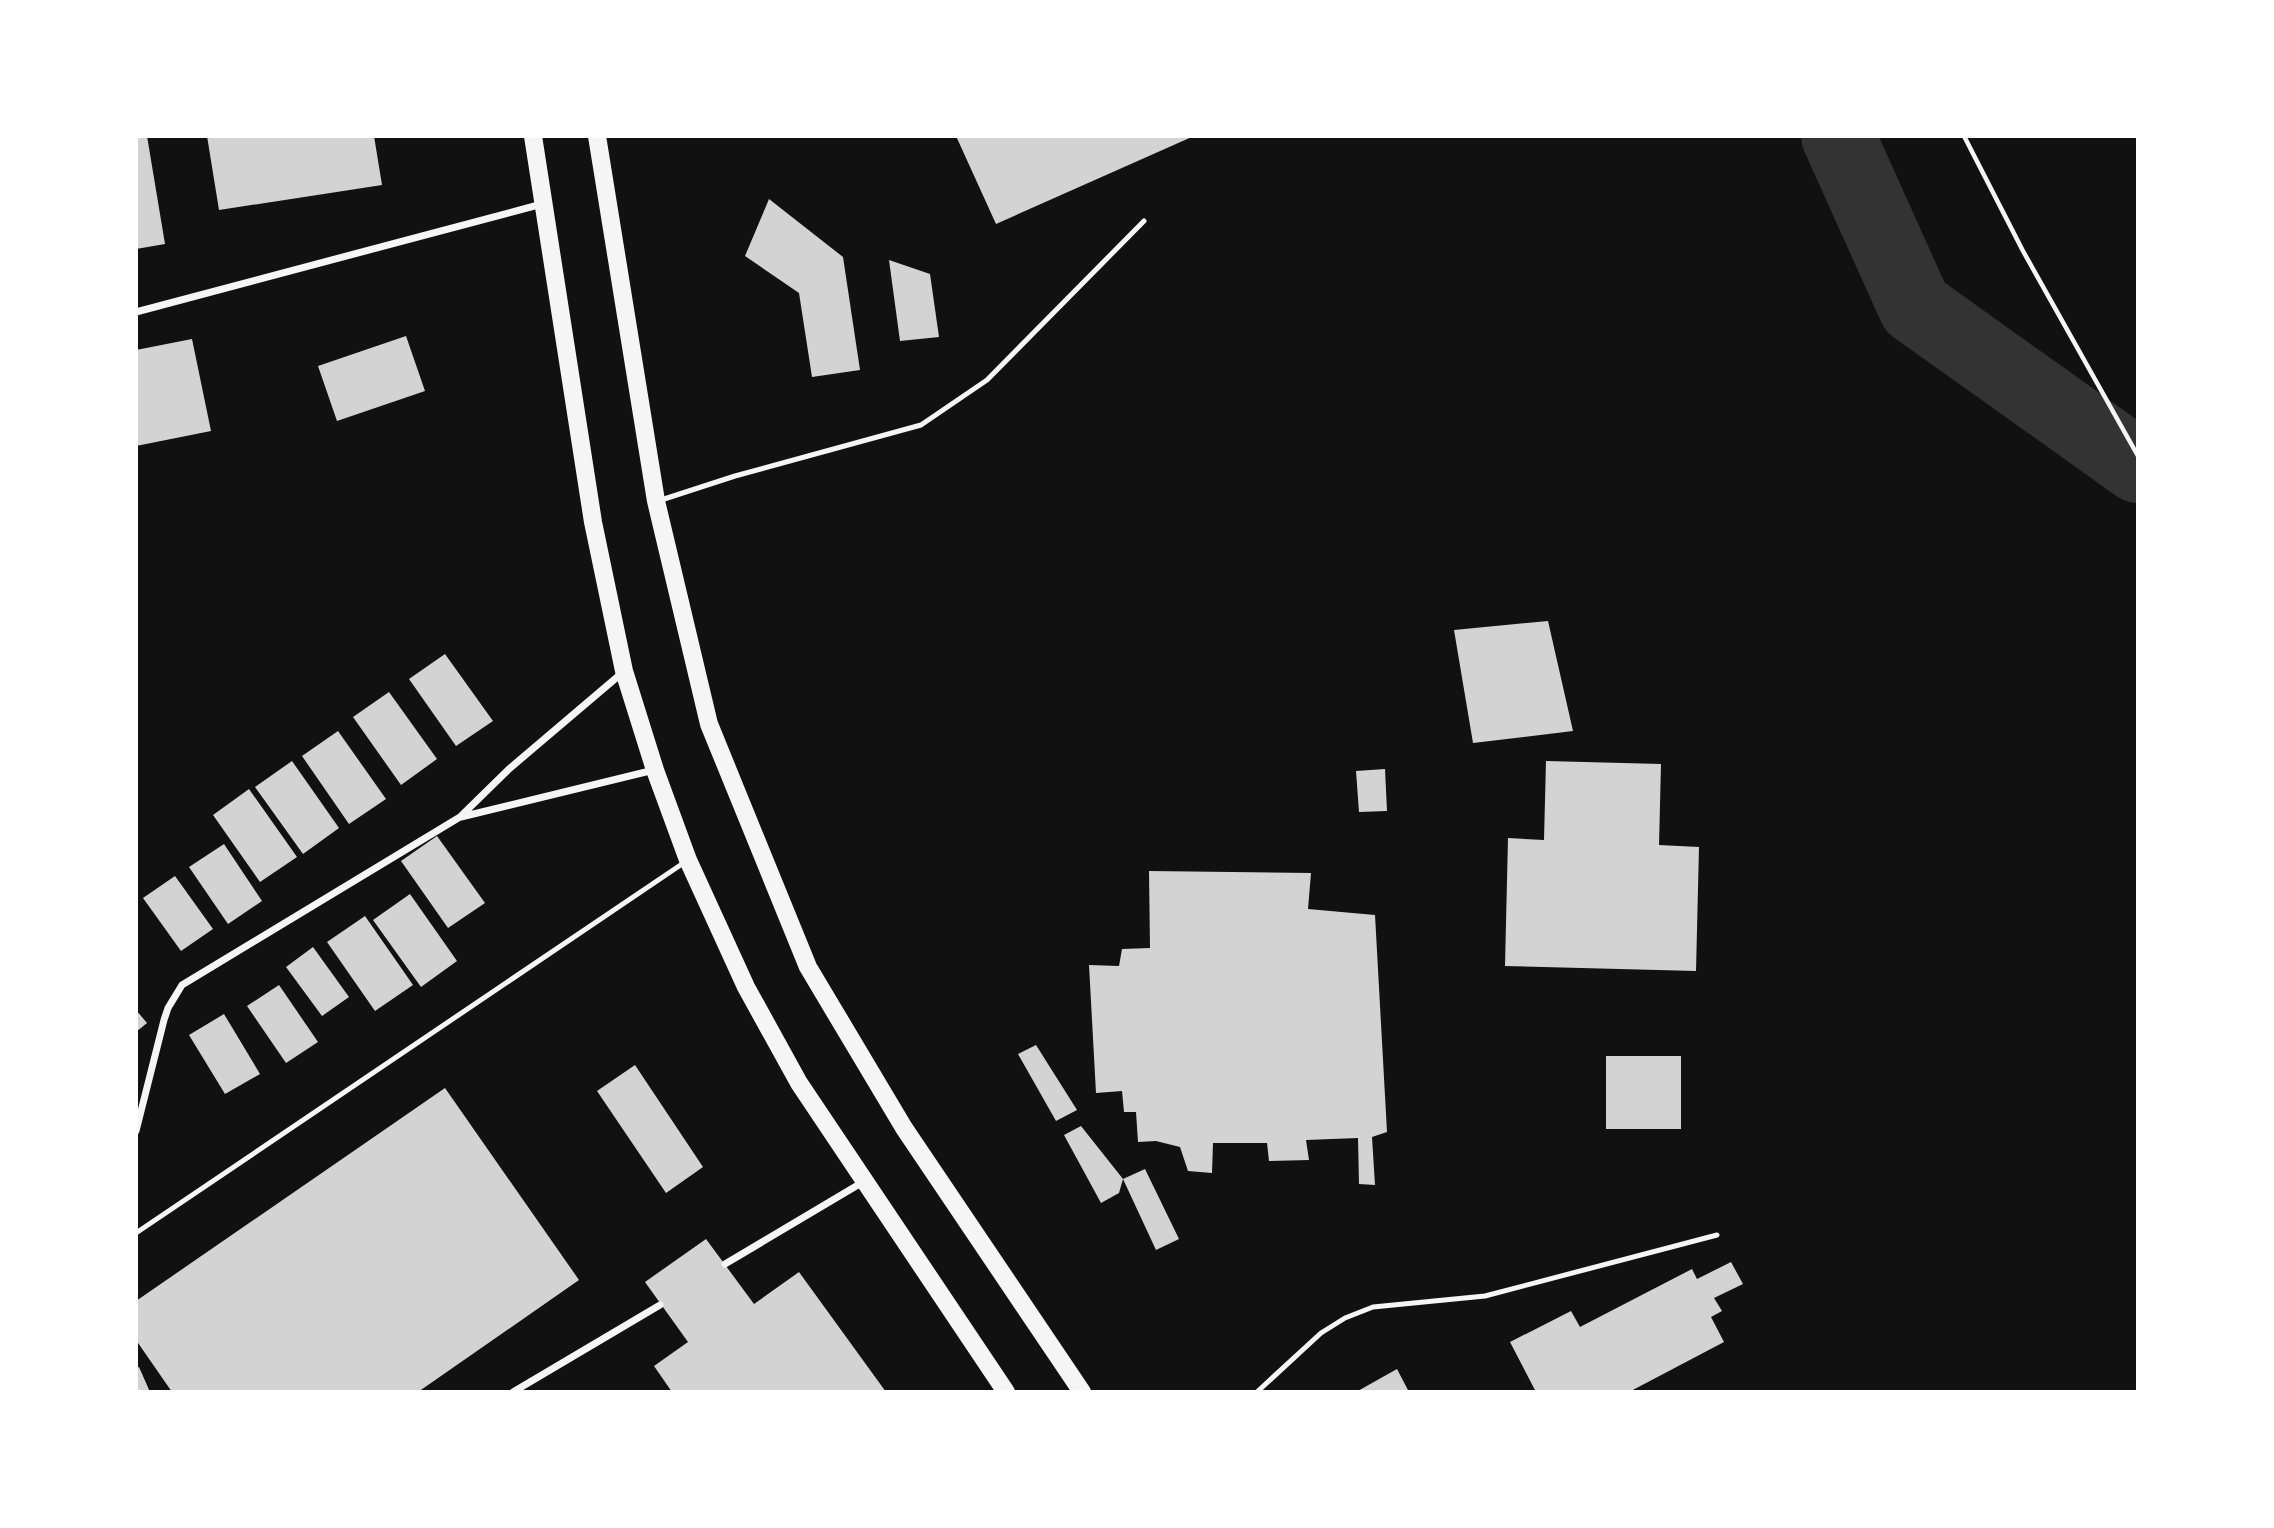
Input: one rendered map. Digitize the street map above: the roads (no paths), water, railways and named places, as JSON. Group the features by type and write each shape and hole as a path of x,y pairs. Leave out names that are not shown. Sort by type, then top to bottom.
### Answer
{"main road":[{"path":"533,136 593,522 624,671 655,770 688,860 760,1011 799,1083 1006,1391"},
{"path":"597,136 656,501 709,724 808,967 904,1128 1082,1391"}],"street":[{"path":"136,312 544,203"},
{"path":"136,1131 164,1020 182,985 460,817 509,769 624,671"},
{"path":"460,817 655,770"},
{"path":"725,1264 865,1181"},
{"path":"513,1391 660,1304"}],"lane":[{"path":"656,501 735,476 921,425 987,380 1144,221"},
{"path":"136,1233 688,860"},
{"path":"1257,1391 1321,1333 1345,1318 1373,1307 1485,1296 1717,1235"}],"waterway":[{"path":"1838,136 1915,307 2138,466"}]}
